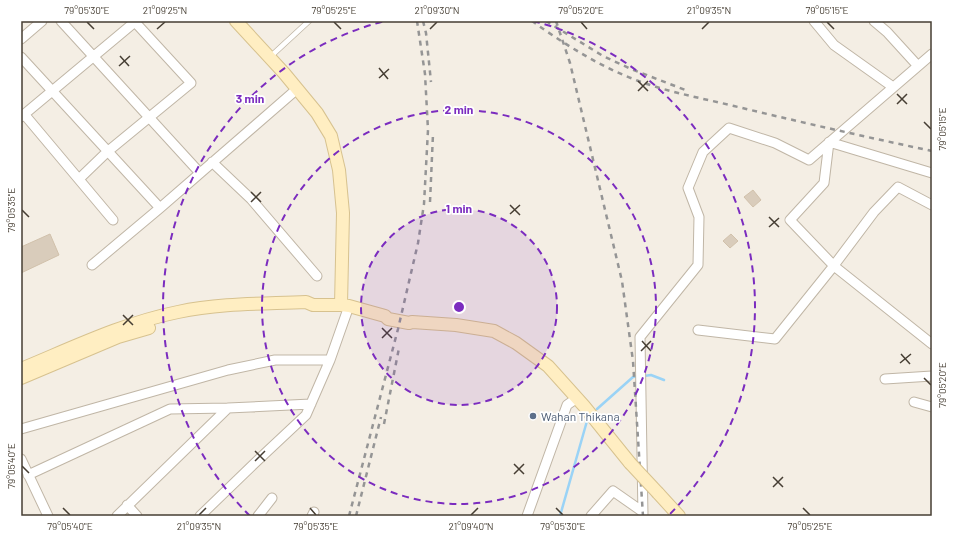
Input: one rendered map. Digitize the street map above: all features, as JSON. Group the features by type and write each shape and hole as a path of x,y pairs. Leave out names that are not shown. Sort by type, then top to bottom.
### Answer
{"main road":[{"path":"236,21 317,113 331,136 339,170 343,213 345,305"},
{"path":"21,369 55,360 118,337 177,320 217,314 306,310 313,305 345,305 385,316 388,319 409,323 456,325 494,331 516,343 548,366 630,463 679,516"},
{"path":"21,378 55,360"}],"street":[{"path":"21,38 42,21"},
{"path":"61,21 200,173"},
{"path":"79,179 107,152 191,83 135,21 23,116 113,220"},
{"path":"814,21 834,45 893,87"},
{"path":"876,22 918,66"},
{"path":"643,514 640,337 698,265 698,217 688,188 703,152 729,128 775,143 809,160 828,142 932,54"},
{"path":"21,57 160,208"},
{"path":"92,265 297,89"},
{"path":"828,142 932,173"},
{"path":"828,142 824,184 790,220 834,266 932,344"},
{"path":"212,162 251,199 317,276"},
{"path":"698,330 775,339 834,266 874,212 898,187 932,205"},
{"path":"200,516 306,415 330,360 345,305"},
{"path":"21,429 228,370 275,360 330,360"},
{"path":"885,380 932,376"},
{"path":"527,516 566,405 576,398"},
{"path":"914,402 932,407"},
{"path":"28,475 170,410 311,404"},
{"path":"116,516 228,408"},
{"path":"21,459 48,516"},
{"path":"591,516 613,491 643,514"},
{"path":"258,516 272,498"},
{"path":"127,506 137,516"}],"lane":[{"path":"270,58 310,21"}],"building":[{"path":"753,190 761,200 753,207 744,197"},
{"path":"50,234 59,255 21,273 21,247"},
{"path":"731,234 738,241 730,248 723,241"}],"waterway":[{"path":"644,376 651,375 664,380"},
{"path":"597,409 633,377 639,376"},
{"path":"560,516 587,421"}],"railway":[{"path":"349,516 398,329 418,243 424,204 428,130 425,74 417,21"},
{"path":"423,21 426,33 431,82"},
{"path":"532,21 566,44 602,65 652,86 784,118 932,151"},
{"path":"546,21 603,56 631,69 688,91"},
{"path":"556,21 570,63 622,281 633,361 643,516"},
{"path":"430,202 433,134"},
{"path":"384,424 399,348"},
{"path":"356,516 381,417"}],"place":[{"name":"Wahan Thikana","path":"533,416"}]}
